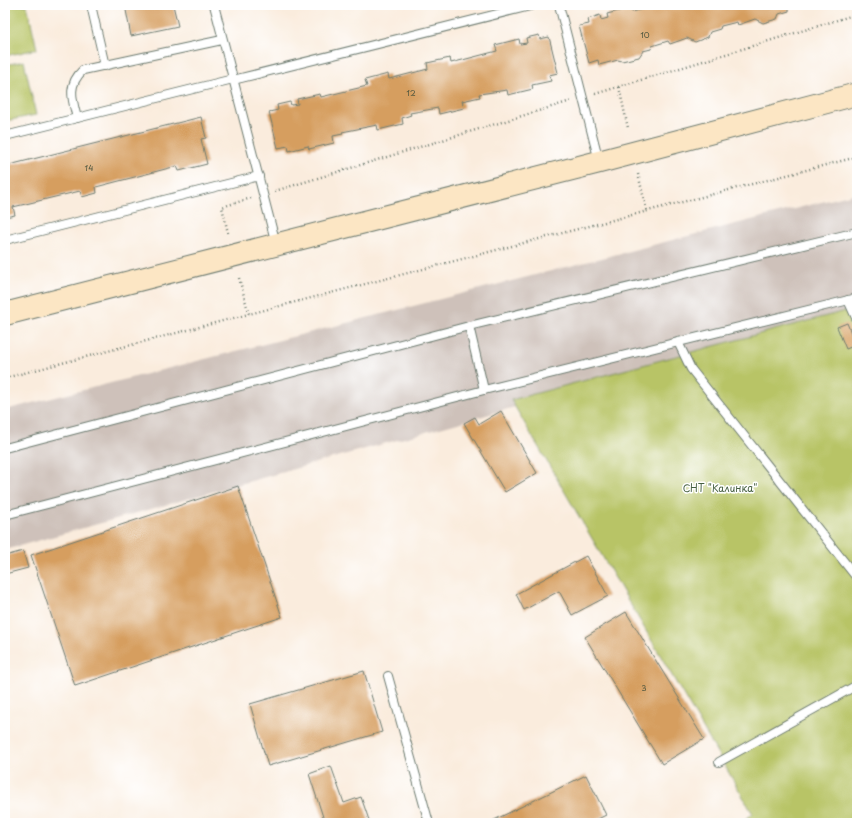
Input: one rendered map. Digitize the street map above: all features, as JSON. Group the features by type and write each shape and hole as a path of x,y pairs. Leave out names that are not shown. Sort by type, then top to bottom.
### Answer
{"street":[{"path":"5,314 599,162 857,94"}],"lane":[{"path":"91,5 105,66"},
{"path":"214,5 276,244"},
{"path":"5,136 534,5"},
{"path":"559,5 599,162"},
{"path":"77,118 71,92 74,81 83,70 222,40"},
{"path":"5,240 259,176"},
{"path":"5,448 469,326 857,232"},
{"path":"5,515 484,390 857,298"},
{"path":"848,300 857,320"},
{"path":"469,326 484,390"},
{"path":"678,342 691,369 857,578"},
{"path":"388,676 429,823"},
{"path":"719,762 857,685"}],"path":[{"path":"228,233 222,207 857,14"},
{"path":"619,87 628,128"},
{"path":"5,378 857,157"},
{"path":"638,174 647,212"},
{"path":"239,278 248,314"}],"shaded area":[{"path":"857,193 857,311 5,550 5,410"}],"green space":[{"path":"5,5 27,5 37,49 5,56"},
{"path":"24,61 36,115 5,121 5,65"},
{"name":"СНТ \"Калинка\"","path":"857,308 857,823 739,823 753,814 511,400"}],"building":[{"path":"125,5 173,5 178,26 131,36"},
{"path":"658,5 796,5 789,8 789,11 779,14 777,19 763,23 755,19 738,25 737,22 721,26 720,29 710,32 708,37 695,42 687,38 670,44 668,41 652,46 651,49 643,51 639,57 599,65 598,60 589,63 579,26 589,24 588,19 600,15 601,20 608,18 607,14 630,8 632,12"},
{"path":"539,35 540,39 549,37 558,73 549,75 551,81 532,85 533,89 508,95 507,90 479,94 480,97 462,101 464,108 439,114 438,108 410,113 411,115 402,118 403,124 378,130 377,125 342,132 343,134 333,136 334,143 309,149 308,146 289,151 288,146 278,148 269,112 278,110 277,105 290,102 291,105 298,104 297,99 320,94 321,97 367,86 365,80 388,74 389,79 428,69 427,63 450,58 451,63 497,51 495,45 519,39 520,44 527,43 526,38"},
{"path":"201,117 206,138 201,139 207,164 179,171 177,166 96,187 97,193 82,197 80,191 13,207 15,215 5,217 5,166"},
{"path":"847,323 856,345 846,349 837,327"},
{"path":"501,411 537,473 505,492 464,423 475,417 479,424"},
{"path":"238,486 282,617 75,686 31,555"},
{"path":"23,551 28,568 5,574 5,556"},
{"path":"586,556 608,596 572,615 559,591 524,610 516,594"},
{"path":"626,612 704,739 662,764 585,637"},
{"path":"364,671 382,732 268,766 250,704"},
{"path":"331,766 344,803 361,797 370,823 325,823 309,774"},
{"path":"586,775 606,815 590,823 488,823"}]}
